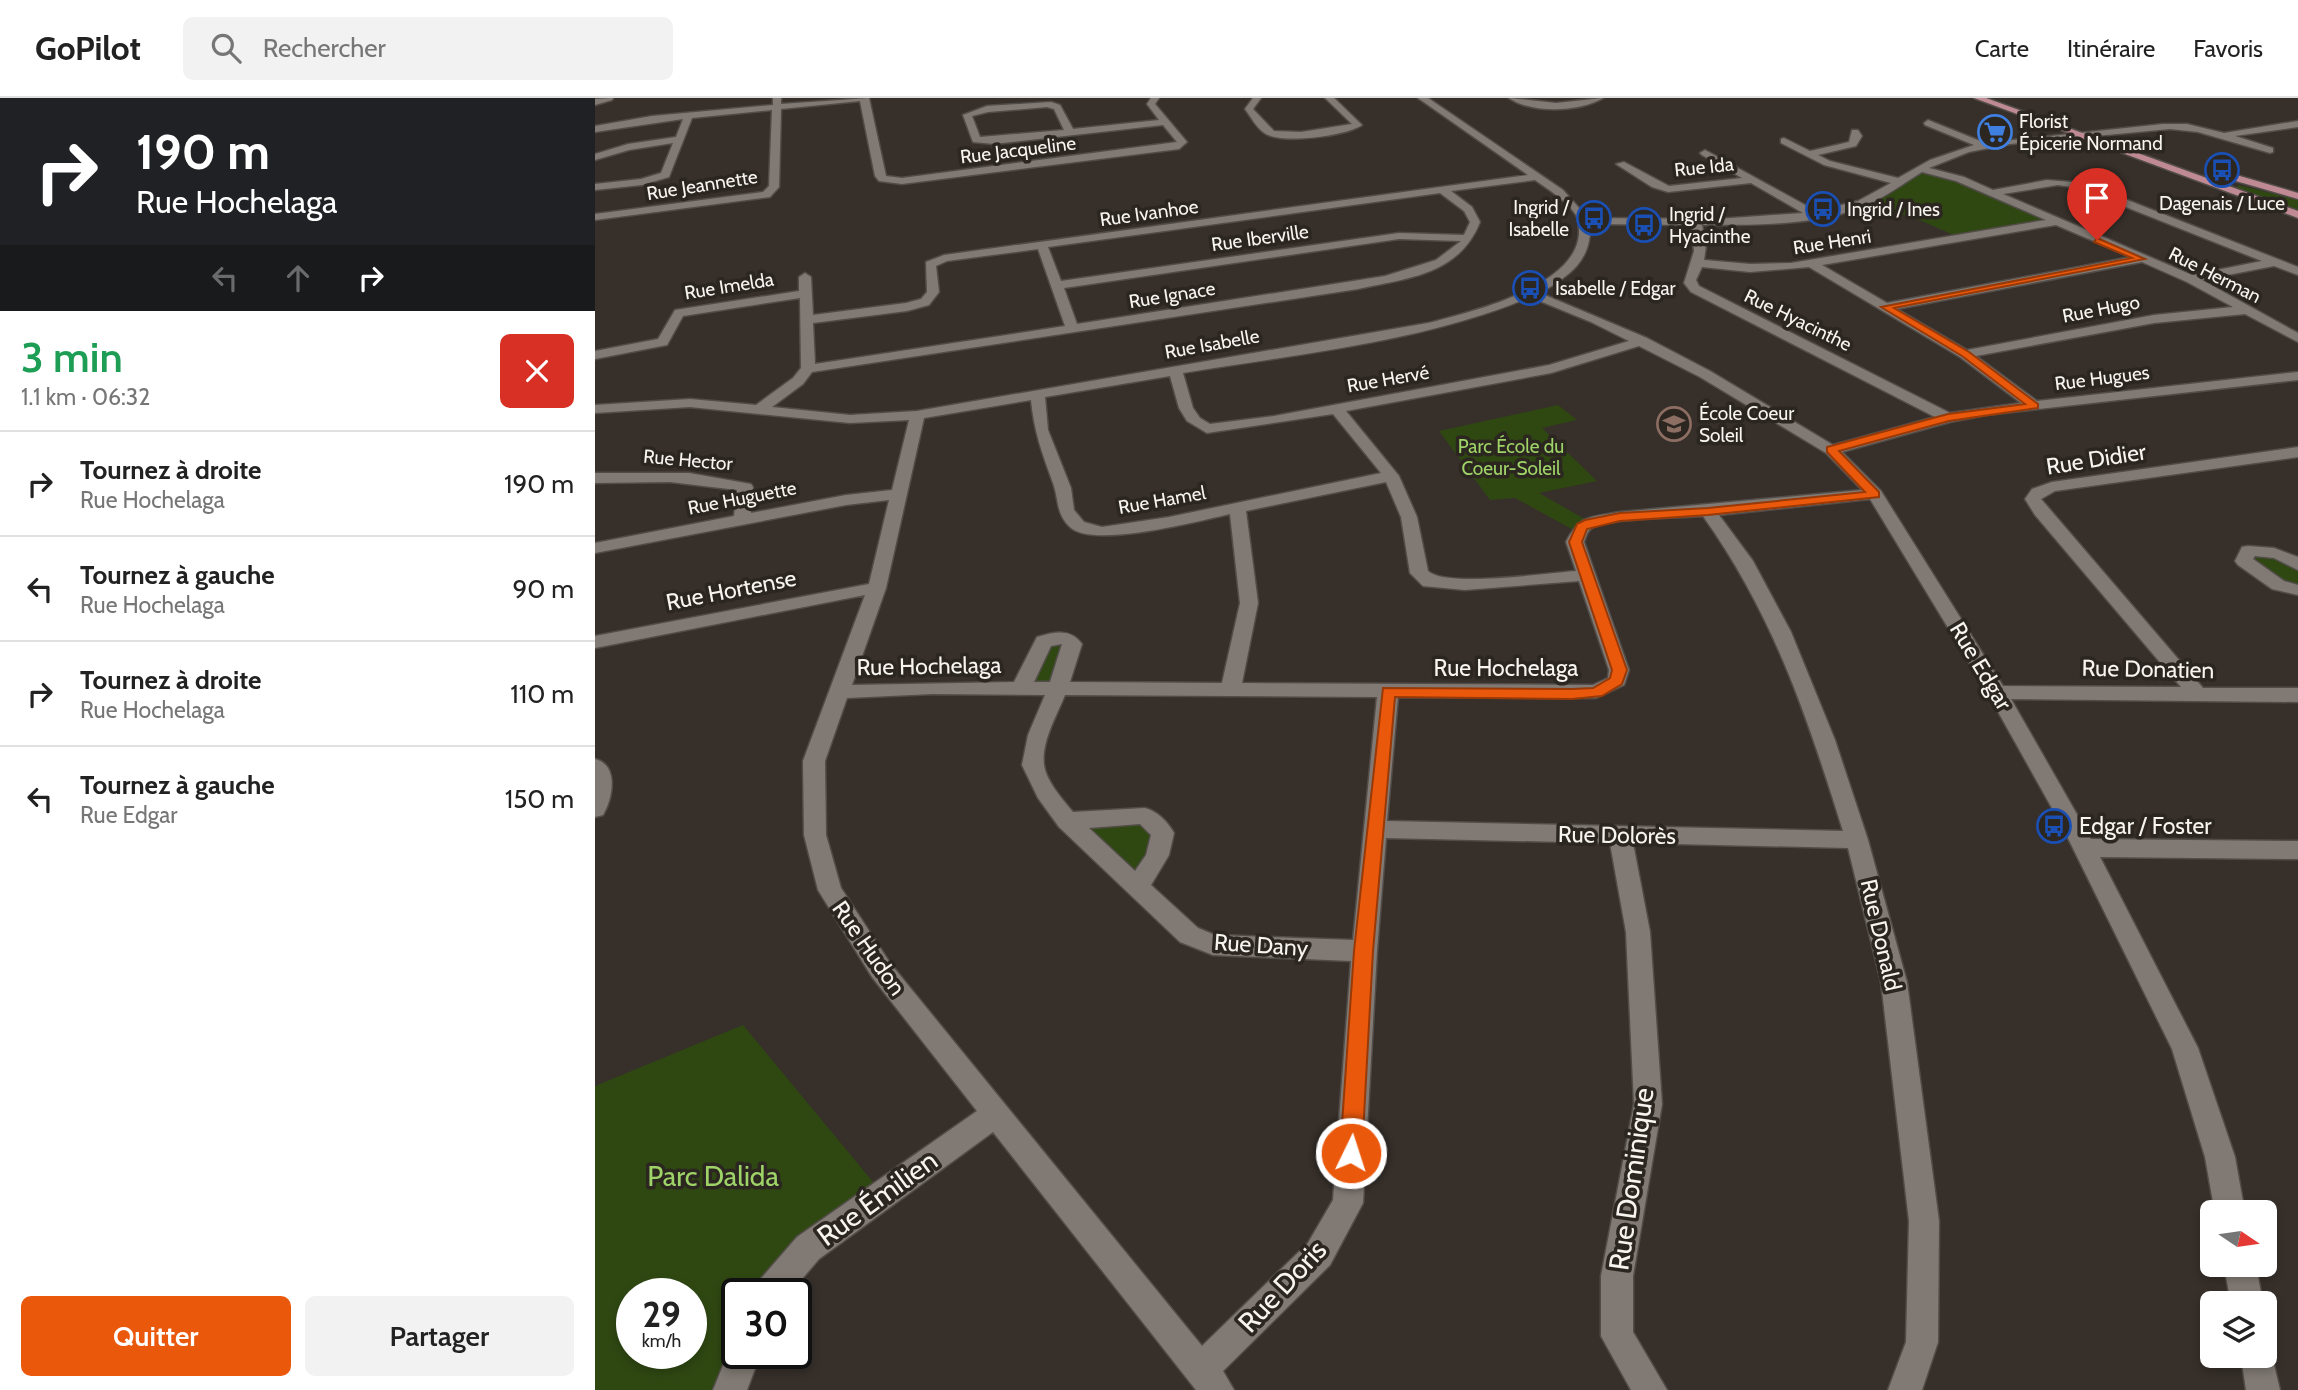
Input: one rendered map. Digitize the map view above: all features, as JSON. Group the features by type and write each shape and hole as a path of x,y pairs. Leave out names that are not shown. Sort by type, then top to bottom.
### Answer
{"main road":[{"path":"1978,98 2298,215"},
{"path":"1991,98 2092,134 2298,196"},
{"path":"2243,195 2227,184 2244,183 2281,191"}],"street":[{"path":"595,102 610,98"},
{"path":"595,129 777,102 865,98"},
{"name":"Rue Jacqueline","path":"865,98 880,176 890,181 1118,156 1179,146 1182,142 1151,104 1155,98"},
{"path":"1257,98 1249,108 1258,122 1271,133 1292,135 1358,125 1329,98"},
{"path":"1422,98 1559,192 1574,206 1584,221 1755,220 1815,215 1851,207 1878,196 1920,168 1947,156 1987,147 2079,135 2179,126 2270,150"},
{"path":"1513,98 1525,103 1543,105 1599,98"},
{"name":"Rue Jeannette","path":"595,217 766,195 774,187 777,102"},
{"path":"1070,132 1057,107 1048,104 987,109 967,115 976,140 994,141 1164,122"},
{"path":"595,187 642,182 666,174 689,115"},
{"path":"1928,123 1987,147"},
{"path":"2221,136 2298,124"},
{"path":"1807,154 1853,144 1855,132"},
{"path":"595,158 652,142 681,139"},
{"path":"1784,141 1807,154 1847,169 1901,182"},
{"path":"1705,153 1815,215"},
{"name":"Rue Ida","path":"1621,164 1656,185 1668,189 1754,180"},
{"name":"Rue Herman","path":"1920,168 1943,173 2191,279 2298,338"},
{"name":"Rue Ivanhoe","path":"806,320 907,307 926,302 933,292 930,268 935,261 1535,177"},
{"path":"1990,193 2045,182 2064,181 2080,185 2298,271"},
{"path":"1443,190 1468,209 1475,222 1468,238"},
{"name":"Rue Isabelle","path":"595,409 690,403 850,418 917,415 1429,327 1481,313 1552,281 1576,258 1585,241 1584,221"},
{"name":"Rue Hyacinthe","path":"1695,221 1700,240 1698,263 1690,277 1690,283 1695,289 1948,418"},
{"name":"Rue Henri","path":"1698,263 1766,268 1812,264 2053,222"},
{"name":"Rue Iberville","path":"1057,285 1399,236 1468,238"},
{"name":"Rue Ignace","path":"808,369 1073,330 1387,279 1447,258 1468,238"},
{"path":"1042,245 1073,330"},
{"path":"1886,307 2141,259"},
{"path":"2191,279 2274,262"},
{"path":"1812,264 1965,354 2034,406"},
{"name":"Rue Imelda","path":"805,277 808,369"},
{"name":"Rue Edgar","path":"1530,293 1642,341 1705,374 1831,450 1875,494 1997,692 2085,848 2185,1048 2220,1157 2228,1200"},
{"name":"Rue Imelda","path":"595,355 662,342 667,336 672,319 679,313 804,294"},
{"name":"Rue Hugo","path":"1965,354 2154,319 2246,310"},
{"name":"Rue Hervé","path":"1174,369 1186,408 1194,421 1207,429 1551,369 1642,341"},
{"path":"761,408 798,381 808,369"},
{"name":"Rue Hugues","path":"1831,450 1948,418 2298,376"},
{"name":"Rue Hamel","path":"1038,394 1041,430 1063,488 1066,510 1078,526 1102,532 1169,522 1391,476"},
{"path":"1336,408 1391,476 1409,517 1419,573 1429,582 1465,585 1586,575"},
{"name":"Rue Hudon","path":"917,415 877,588 814,761 815,835 830,890 881,970 1209,1380"},
{"name":"Rue Didier","path":"2198,694 2041,512 2033,499 2038,492 2052,487 2298,452"},
{"name":"Rue Hector","path":"595,478 670,476 705,479 745,487 742,519"},
{"name":"Rue Huguette","path":"595,548 742,519 898,494"},
{"name":"Rue Hochelaga","path":"838,692 932,688 1058,688 1572,694 1596,692 1617,681 1619,670 1575,542 1581,527 1590,522 1620,517 1875,494"},
{"path":"1231,690 1249,603 1237,508"},
{"name":"Rue Donald","path":"1708,511 1744,561 1782,632 1825,740 1857,841 1894,982 1924,1221 1922,1342 1905,1390"},
{"path":"2298,565 2273,550 2248,551 2244,561 2278,585 2298,590"},
{"name":"Rue Hortense","path":"595,642 877,588"},
{"name":"Rue Hochelaga","path":"1021,689 1044,641 1066,638 1072,644 1058,688"},
{"name":"Rue Dany","path":"1058,688 1038,735 1033,765 1049,798 1067,821 1189,935 1213,945 1364,951"},
{"name":"Rue Doris","path":"1209,1380 1319,1254 1348,1203 1364,951 1388,692"},
{"name":"Rue Donatien","path":"1997,692 2298,695"},
{"path":"595,766 598,768 601,792 595,809"},
{"path":"1067,821 1145,816 1163,833 1162,847 1154,866 1137,885"},
{"name":"Rue Dolorès","path":"1376,829 1857,841"},
{"name":"Rue Dominique","path":"1620,835 1638,932 1648,1104 1617,1276 1617,1336 1650,1390"},
{"path":"2085,848 2298,850"},
{"name":"Rue Émilien","path":"782,1278 808,1248 996,1113"},
{"path":"2258,1368 2263,1390"},
{"path":"730,1390 739,1369"}],"green space":[{"path":"1920,168 1943,173 2049,219 2042,225 1960,238 1922,221 1866,203"},
{"path":"2238,185 2298,200 2298,210 2237,188"},
{"name":"Parc École du Coeur-Soleil","path":"1558,405 1577,420 1542,428 1597,481 1539,493 1590,522 1579,533 1515,498 1490,500 1439,431"},
{"path":"2273,550 2298,565 2298,590 2244,561 2248,551"},
{"path":"1066,638 1058,688 1021,689 1044,641"},
{"path":"1145,816 1163,833 1137,885 1067,821"},
{"name":"Parc Dalida","path":"743,1025 883,1194 808,1248 781,1278 721,1278 721,1369 736,1369 728,1390 595,1390 595,1086"}],"place":[{"name":"Florist Épicerie Normand","path":"1995,132"},
{"name":"Dagenais / Luce","path":"2222,170"},
{"name":"Ingrid / Ines","path":"1823,209"},
{"name":"Ingrid / Isabelle","path":"1594,218"},
{"name":"Ingrid / Hyacinthe","path":"1644,225"},
{"name":"Isabelle / Edgar","path":"1530,288"},
{"name":"École Coeur Soleil","path":"1674,424"},
{"name":"Edgar / Foster","path":"2054,826"}],"route":[{"path":"1351,1153 1364,951 1388,692 1572,694 1596,692 1617,681 1619,670 1575,542 1581,527 1590,522 1620,517 1875,494 1831,450 1948,418 2034,406 1965,354 1886,307 2141,259 2097,240"}]}
